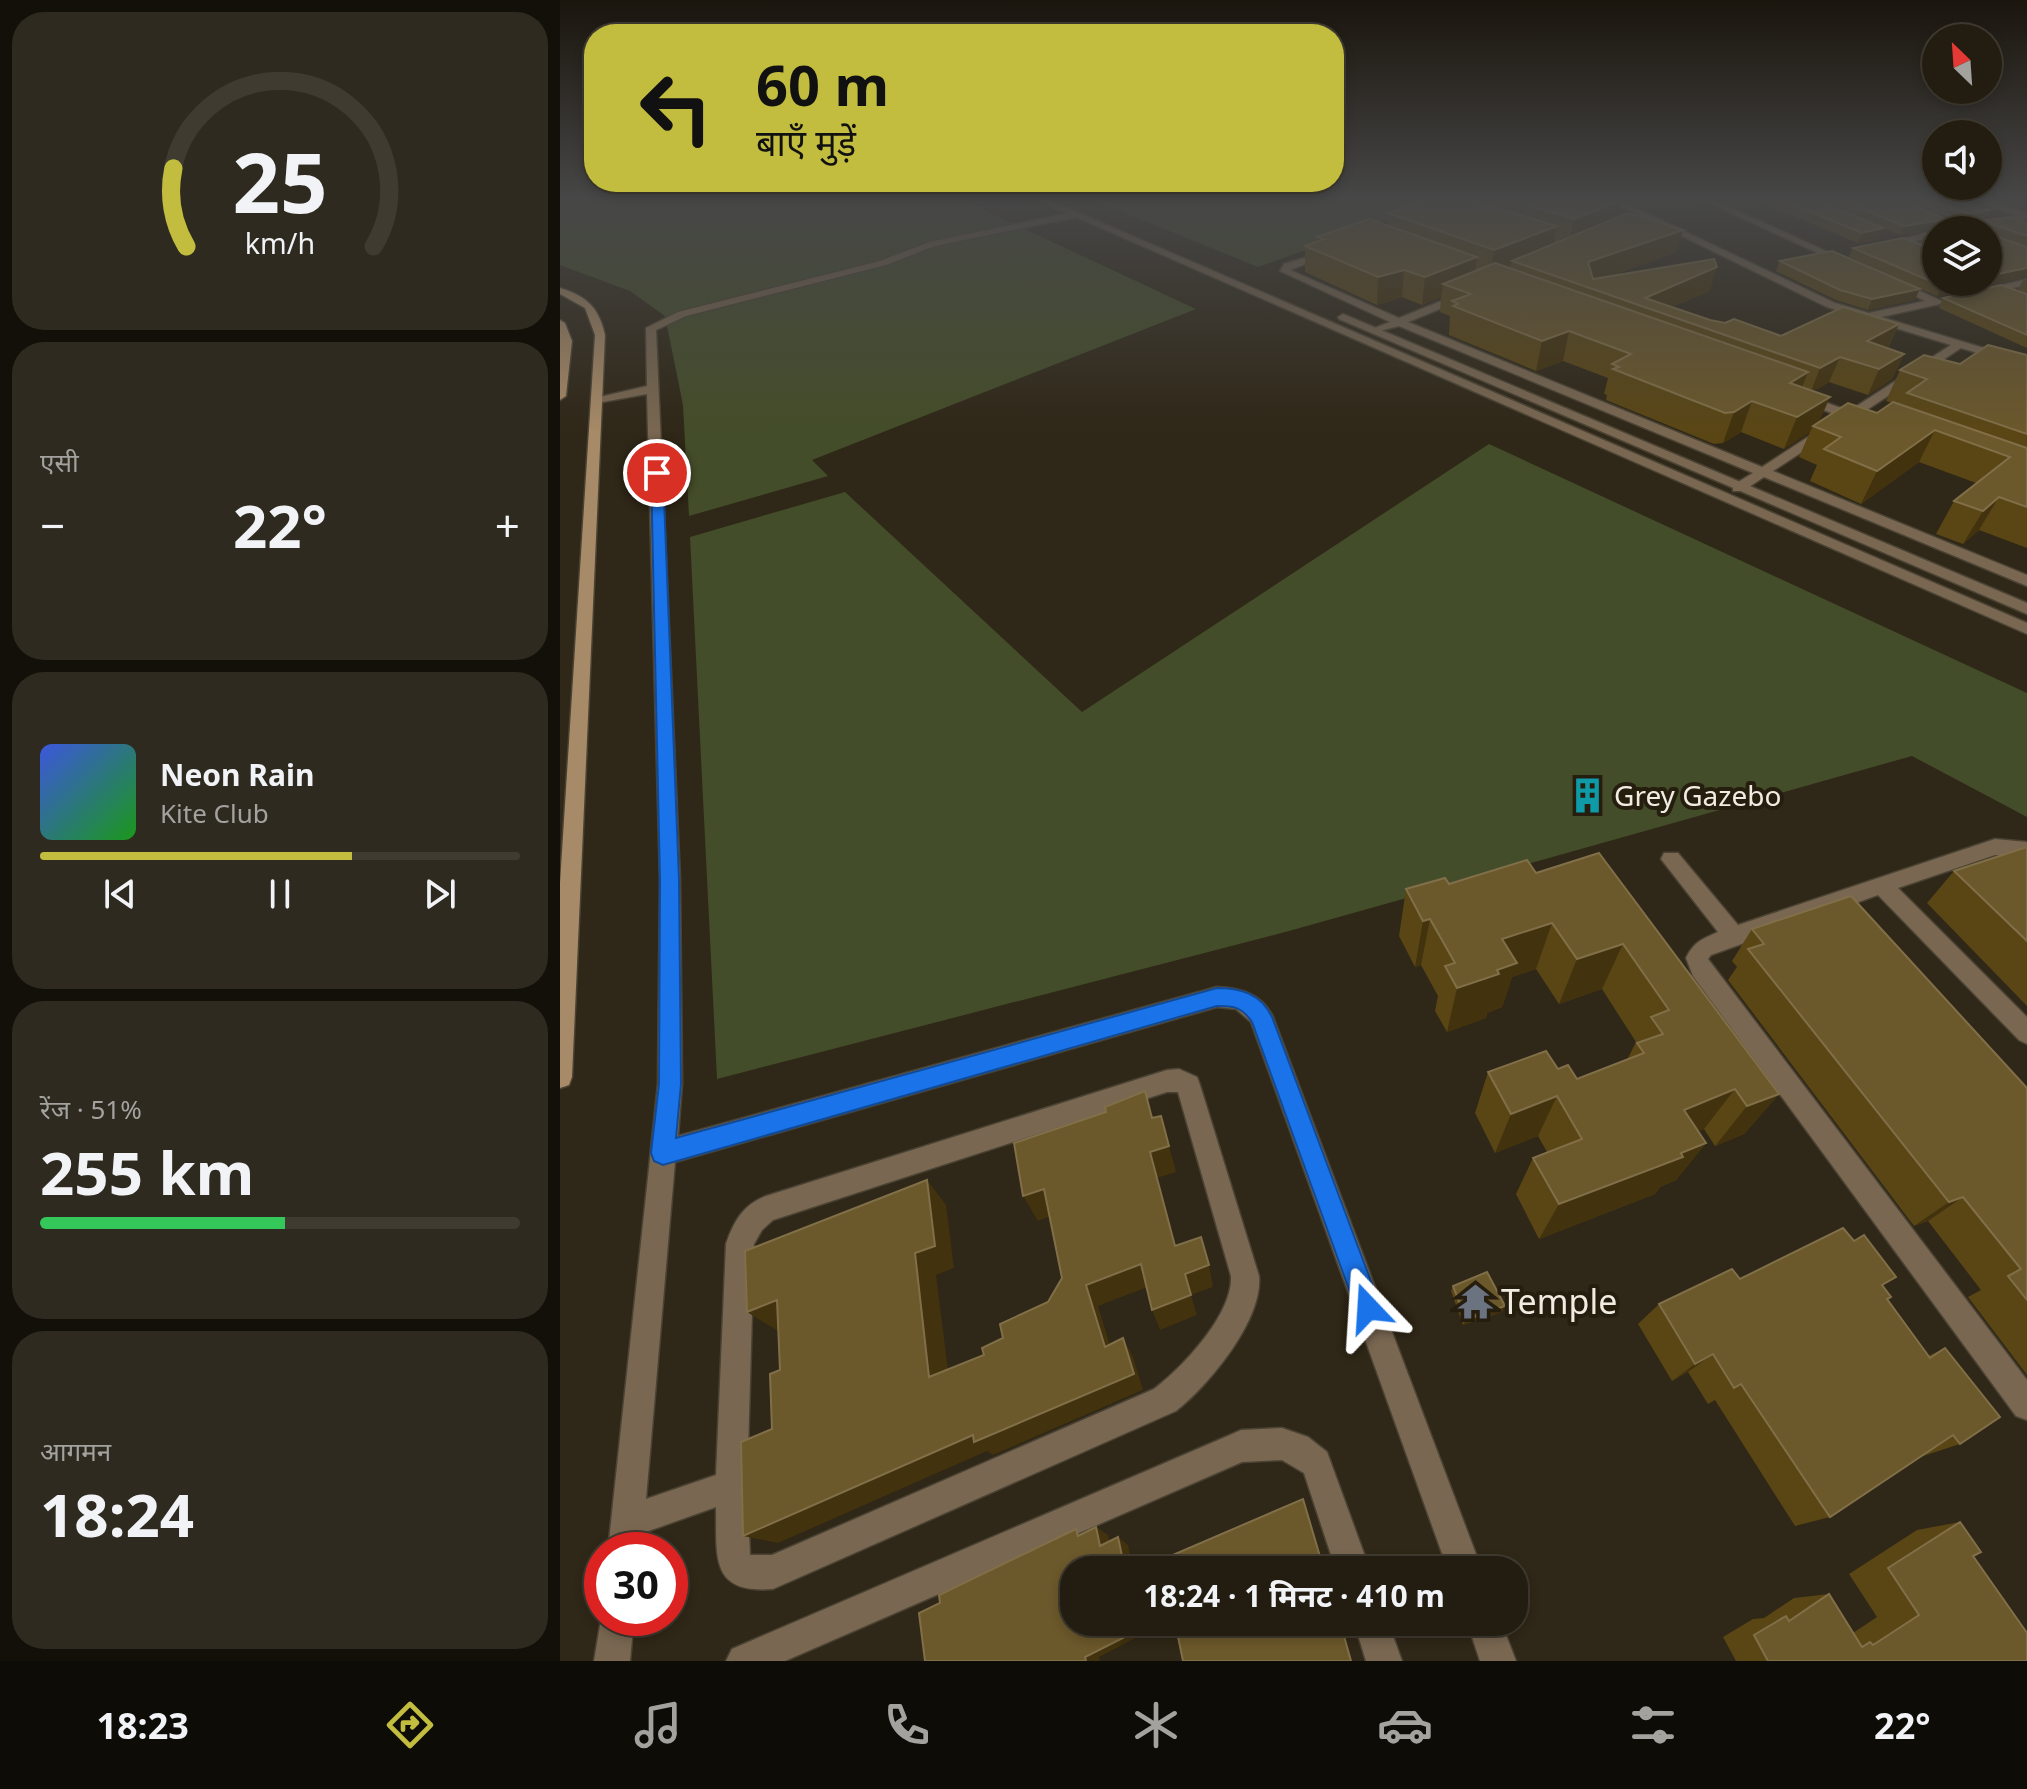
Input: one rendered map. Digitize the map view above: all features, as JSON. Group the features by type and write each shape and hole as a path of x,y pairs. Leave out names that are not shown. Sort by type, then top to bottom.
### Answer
{"main road":[{"path":"560,291 577,296 595,312 600,335 560,1077"},
{"path":"560,323 566,341 560,396"}],"street":[{"path":"627,1532 670,1084 670,880 651,333 654,325 662,321 832,277"},
{"path":"1225,277 2027,629"},
{"path":"1241,277 1376,331 2027,609"},
{"path":"1297,277 1399,322 2025,578"},
{"path":"1772,277 1862,319 1954,348 2027,376"},
{"path":"1882,278 1936,302"},
{"path":"2002,287 2027,282"},
{"path":"1376,331 1478,290"},
{"path":"2002,291 2017,297"},
{"path":"1862,319 1951,298"},
{"path":"1738,488 1954,348 2027,365"},
{"path":"597,399 653,389"},
{"path":"1790,394 1879,426"},
{"path":"1638,459 1654,451"},
{"path":"2021,854 1995,847 1734,935 1703,948 1697,958 1701,969 2027,1405"},
{"path":"1671,859 1734,935"},
{"path":"1881,885 2027,1033"},
{"path":"1822,904 1842,928"},
{"path":"663,1153 1217,997 1235,997 1252,1005 1261,1017 1460,1556"},
{"path":"1179,1080 1188,1085 1245,1276 1246,1290 1194,1377 1181,1389 1165,1400 773,1572 749,1574 734,1564 731,1485 740,1244 752,1218 766,1209 1167,1081 1179,1080"},
{"path":"744,1661 1241,1446 1282,1444 1297,1448 1316,1463 1348,1556"},
{"path":"635,1532 731,1485"},
{"path":"612,1661 615,1636"},
{"path":"1376,1636 1384,1661"},
{"path":"1489,1636 1498,1661"}],"green space":[{"path":"591,277 1126,277 1196,309 812,460 828,476 689,516 683,405 665,316 630,291"},
{"path":"1489,444 2027,693 2027,817 1912,756 1289,931 717,1079 690,537 845,492 1082,712"}],"building":[{"path":"1462,277 1534,277 1808,372 1790,383 1830,397 1797,417 1752,401 1734,412 1725,413 1613,369 1619,367 1612,364 1631,354 1569,331 1542,341 1453,306 1458,304 1452,301 1471,294 1443,284"},
{"path":"1557,277 1592,277 1593,279 1695,277 1645,298 1710,320 1725,323 1734,319 1781,336 1843,307 1899,324 1867,341 1904,354 1879,369 1840,357 1820,368"},
{"path":"1812,277 1891,277 1920,289 1872,299 1840,290"},
{"path":"2002,285 2027,294 2027,335 1943,298 2002,296"},
{"path":"1988,345 2027,355 2027,434 1907,393 1927,379 1900,370 1924,355 1960,364"},
{"path":"1893,402 2027,448 2027,507 1999,497 1983,511 1954,501 2010,457 1935,430 1877,471 1824,449 1841,437 1813,426 1848,403 1877,413"},
{"path":"2027,847 2027,941 1954,871"},
{"path":"1599,853 1779,1094 1747,1106 1735,1089 1684,1110 1706,1143 1681,1153 1683,1157 1559,1204 1533,1158 1582,1139 1557,1096 1511,1114 1488,1072 1546,1051 1558,1069 1568,1065 1577,1079 1644,1053 1637,1043 1663,1034 1651,1017 1669,1010 1623,944 1577,959 1552,923 1502,939 1517,963 1497,970 1499,974 1457,988 1445,966 1455,963 1430,919 1423,921 1406,889 1445,878 1449,884 1527,860 1536,873"},
{"path":"1851,896 2027,1088 2027,1300 2008,1276 2021,1269 1963,1197 1949,1202 1748,949 1764,944 1752,929"},
{"path":"1145,1091 1152,1118 1161,1116 1169,1146 1150,1152 1175,1246 1201,1237 1209,1265 1185,1274 1191,1295 1152,1310 1141,1264 1086,1285 1105,1347 1123,1338 1134,1374 974,1442 973,1435 743,1536 741,1442 772,1429 770,1374 780,1370 777,1300 747,1312 745,1251 927,1180 935,1246 915,1253 929,1377 984,1355 982,1348 1003,1338 1000,1324 1048,1302 1062,1278 1044,1189 1023,1196 1014,1143 1106,1112 1105,1107"},
{"path":"1843,1228 1854,1241 1864,1235 1896,1277 1882,1285 1891,1297 1887,1299 1930,1358 1945,1348 2000,1417 1960,1444 1953,1435 1830,1517 1741,1384 1734,1388 1713,1354 1695,1364 1659,1304 1732,1269 1740,1279"},
{"name":"Temple","path":"1487,1272 1505,1306 1466,1320 1453,1286"},
{"path":"1303,1499 1320,1556 1171,1556"},
{"path":"1960,1522 1981,1552 1973,1556 2027,1633 2027,1661 1768,1661 1754,1635 1786,1616 1789,1621 1829,1594 1862,1647 1870,1642 1873,1645 1919,1615 1888,1568"},
{"path":"1096,1527 1100,1546 1118,1537 1122,1556 1060,1556 1060,1636 1127,1636 1085,1657 1086,1661 925,1661 919,1613 940,1603 939,1595 1076,1529 1078,1536"},
{"path":"1178,1636 1344,1636 1351,1661 1183,1661"}],"place":[{"name":"Grey Gazebo","path":"1588,795"},
{"name":"Temple","path":"1475,1301"}],"route":[{"path":"657,473 670,880 670,1084 663,1153 1217,997 1235,997 1252,1005 1261,1017 1368,1308"}]}
